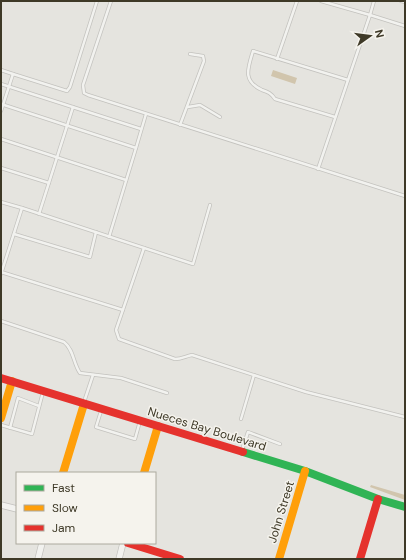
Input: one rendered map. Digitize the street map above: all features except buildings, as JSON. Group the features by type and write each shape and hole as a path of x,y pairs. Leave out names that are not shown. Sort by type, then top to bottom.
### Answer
{"street":[{"name":"Nueces Bay Boulevard","path":"1,378 305,471 378,499 405,507"},
{"path":"1,418 12,381"},
{"path":"63,472 84,404"},
{"path":"144,472 158,426"},
{"name":"John Street","path":"279,559 305,471"},
{"path":"360,559 378,499"},
{"path":"1,505 16,509"},
{"path":"38,559 42,544"},
{"path":"119,559 123,544"},
{"path":"131,544 180,559"}],"lane":[{"path":"1,70 67,91 70,87 97,1"},
{"path":"111,1 83,85 84,93 405,196"},
{"path":"277,59 297,1"},
{"path":"321,1 405,26"},
{"path":"318,169 374,1"},
{"path":"401,1 405,2"},
{"path":"335,117 275,99 272,94 255,87 251,82 248,72 253,51 348,80"},
{"path":"180,125 204,61 203,56 190,54"},
{"path":"1,111 2,104 13,74"},
{"path":"1,84 141,129"},
{"path":"2,104 136,148"},
{"path":"188,107 200,105 220,117"},
{"path":"39,214 73,107"},
{"path":"108,237 146,114"},
{"path":"1,139 126,180"},
{"path":"1,168 49,183"},
{"path":"1,202 193,264 210,205"},
{"path":"22,208 1,273 123,310"},
{"path":"14,234 90,257 96,232"},
{"path":"144,248 116,330 119,339 175,359 192,355 306,392 405,417"},
{"path":"1,321 64,342 69,346 80,374 121,378 167,393"},
{"path":"84,404 93,375"},
{"path":"241,419 254,375"},
{"path":"1,425 32,434 43,391"},
{"path":"10,428 18,398 39,406"},
{"path":"101,409 96,426 135,439 140,421"},
{"path":"241,452 248,432 280,444"}],"shaded area":[{"path":"273,70 297,78 295,84 271,76"},
{"path":"371,485 405,495 405,500 370,487"}],"traffic: fast":[{"path":"243,452 305,471 378,499 405,507"}],"traffic: slow":[{"path":"1,418 12,381"},
{"path":"63,472 84,404"},
{"path":"144,472 158,426"},
{"path":"279,559 305,471"}],"traffic: jam":[{"path":"1,378 243,452"},
{"path":"360,559 378,499"},
{"path":"131,544 180,559"}]}
